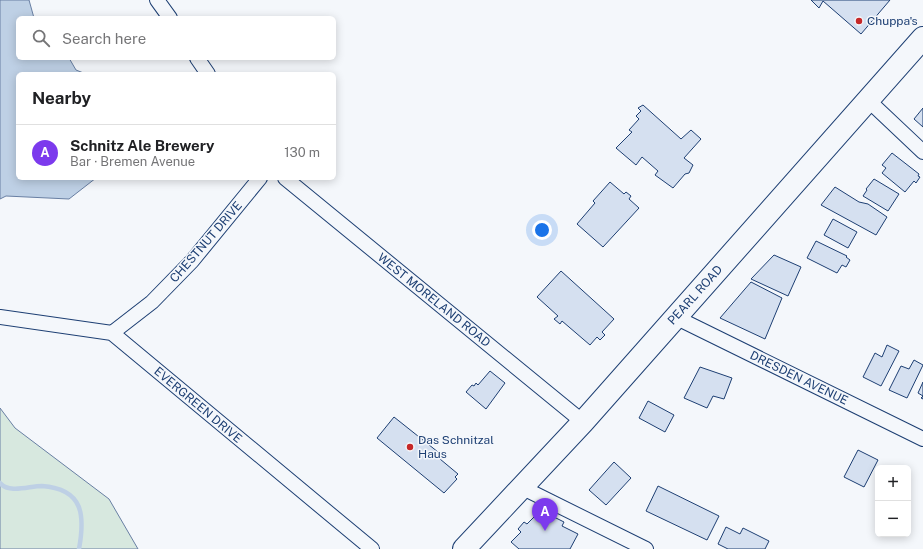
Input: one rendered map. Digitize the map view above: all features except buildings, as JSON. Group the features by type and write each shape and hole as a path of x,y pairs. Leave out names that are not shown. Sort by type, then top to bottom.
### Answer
{"main road":[{"name":"PEARL ROAD","path":"464,549 583,422 675,316 923,38"}],"street":[{"path":"157,0 169,16"},
{"path":"198,60 207,72"},
{"path":"868,100 923,152"},
{"name":"CHESTNUT DRIVE","path":"112,333 152,302 192,261 258,180"},
{"name":"WEST MORELAND ROAD","path":"287,180 583,422"},
{"name":"DRESDEN AVENUE","path":"675,316 923,439"},
{"path":"0,317 112,333"},
{"name":"EVERGREEN DRIVE","path":"112,333 372,549"},
{"path":"521,487 646,549"}],"shaded area":[{"path":"0,408 15,428 109,499 138,549 0,549"}],"water":[{"path":"0,0 29,0 33,16 16,16 16,60 70,60 76,70 81,72 16,72 16,180 93,180 69,199 6,196 0,199"}],"waterway":[{"path":"0,483 14,489 42,486 56,488 66,492 74,499 81,515 82,526 79,549"}],"place":[{"name":"Chuppa's","path":"859,21"},
{"name":"Das Schnitzal Haus","path":"410,447"},
{"name":"Schnitz Ale Brewery","path":"545,531"}]}
